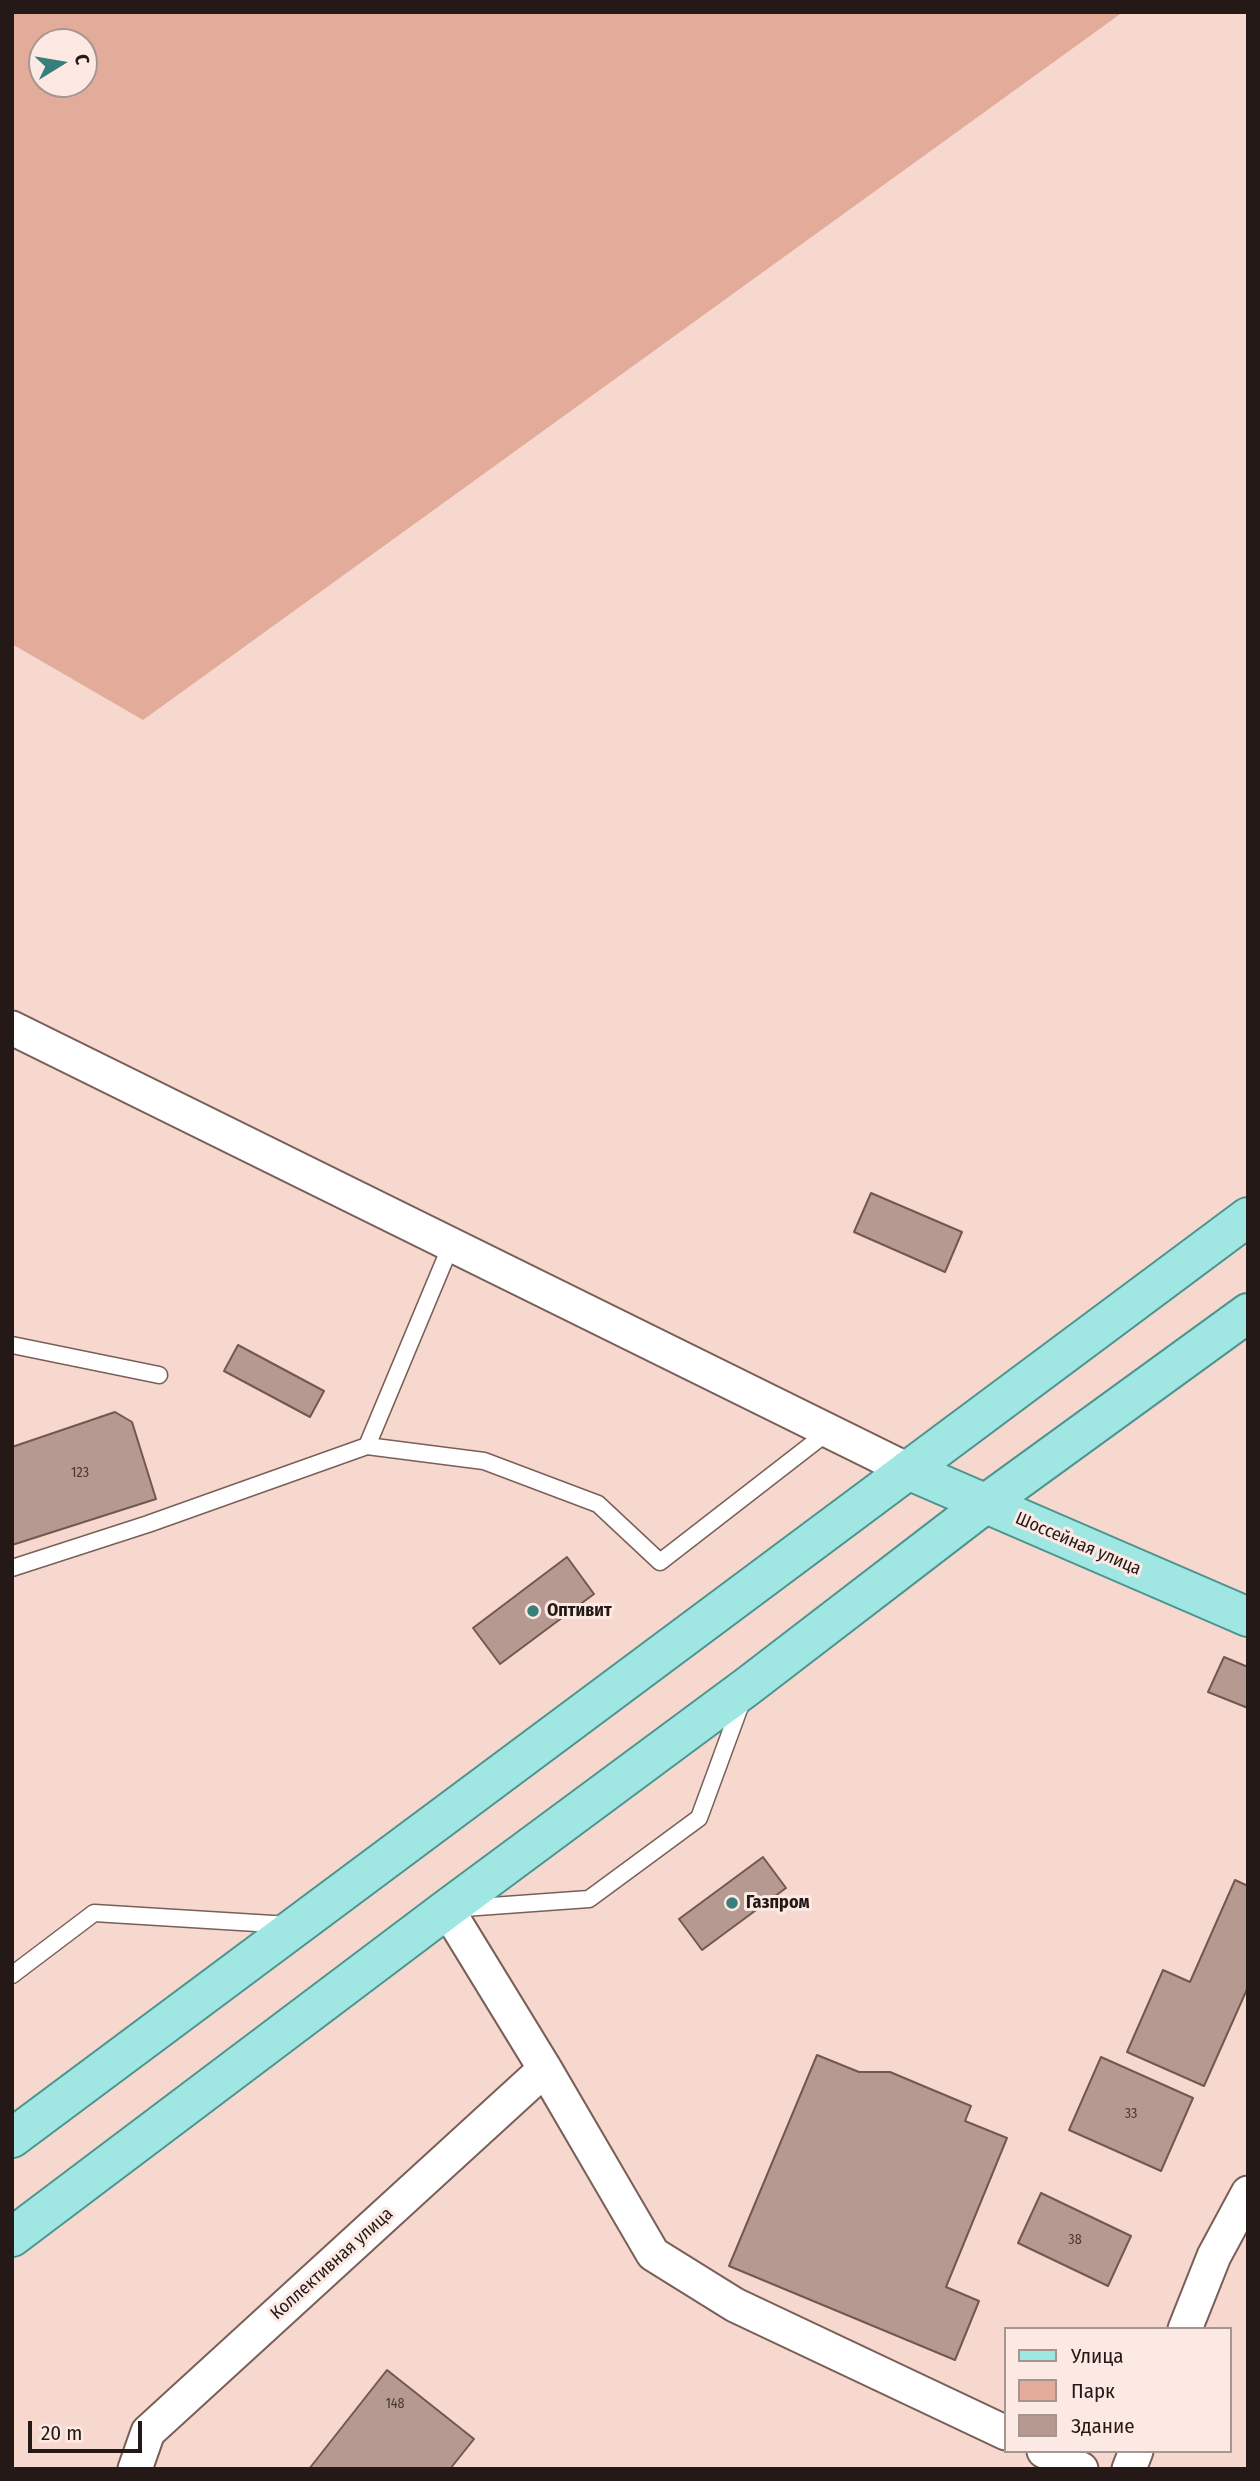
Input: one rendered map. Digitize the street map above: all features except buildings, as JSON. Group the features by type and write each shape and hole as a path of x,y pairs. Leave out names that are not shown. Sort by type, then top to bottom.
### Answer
{"main road":[{"path":"12,2138 1248,1217"},
{"path":"12,2237 748,1686 985,1504 1248,1313"},
{"name":"Шоссейная улица","path":"908,1470 1248,1616"}],"street":[{"path":"12,1028 908,1470"},
{"path":"447,1909 545,2069 653,2255 735,2305 1004,2432"},
{"name":"Коллективная улица","path":"135,2469 148,2431 545,2069"},
{"path":"1186,2327 1214,2256 1248,2193"},
{"path":"1049,2453 1082,2469"}],"lane":[{"path":"368,1446 451,1245"},
{"path":"12,1345 159,1375"},
{"path":"12,1568 148,1524 368,1446 484,1461 598,1504 660,1562 829,1431"},
{"path":"447,1909 589,1899 699,1818 748,1686"},
{"path":"12,1975 94,1913 295,1925"}],"green space":[{"path":"12,12 1123,12 143,720 12,644"}],"place":[{"name":"Оптивит","path":"533,1611"},
{"name":"Газпром","path":"732,1903"}]}
